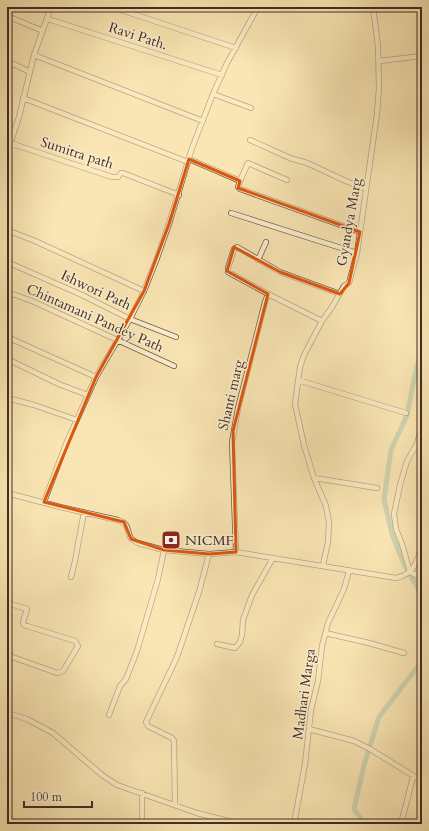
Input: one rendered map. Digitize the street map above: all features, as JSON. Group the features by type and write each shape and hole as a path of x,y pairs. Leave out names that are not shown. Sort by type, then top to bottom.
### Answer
{"street":[{"path":"7,153 34,55 51,7"},
{"path":"112,7 236,48"},
{"path":"44,502 96,377 130,319 144,290 156,261 179,195 188,160 202,121 222,75 258,7"},
{"name":"Gyandya Marg","path":"323,565 328,542 329,522 326,506 314,478 304,445 295,404 300,367 304,355 322,321 344,286 349,283 357,253 377,114 379,88 378,46 373,7"},
{"path":"7,16 43,31"},
{"name":"Ravi Path.","path":"48,19 222,75"},
{"path":"34,55 202,121"},
{"path":"379,61 422,56"},
{"path":"7,61 30,72"},
{"path":"213,94 252,108"},
{"path":"23,98 240,181"},
{"path":"7,128 14,132"},
{"path":"250,140 366,189"},
{"name":"Sumitra path","path":"10,143 112,177 118,177 123,173 179,195"},
{"path":"287,180 248,163 238,188 360,232"},
{"path":"231,213 357,253"},
{"path":"7,230 144,290"},
{"path":"258,260 266,242"},
{"path":"322,321 268,294 227,271 235,247 280,272 340,294"},
{"name":"Ishwori Path","path":"7,262 82,295 130,319 176,337"},
{"name":"Chintamani Pandey Path","path":"7,292 117,339 174,366"},
{"name":"Shanti marg","path":"236,552 232,442 233,431 268,294"},
{"path":"7,337 96,377"},
{"path":"7,359 61,385 88,395"},
{"path":"298,380 406,413"},
{"path":"7,398 34,405 77,420"},
{"path":"422,424 417,444 407,461 394,514 396,529 402,544 408,568 410,572 422,578"},
{"path":"314,478 377,488"},
{"path":"7,493 124,522 127,526 131,539 138,543 164,550 209,554 236,552 396,578 410,572 418,560 422,547"},
{"path":"71,577 84,512"},
{"path":"109,715 120,686 126,679 137,651 158,579 164,550"},
{"path":"175,805 174,741 172,738 148,726 146,722 177,657 199,592 209,554"},
{"path":"217,644 235,648 239,644 242,635 243,620 252,595 273,558"},
{"name":"Madhari Marga","path":"294,824 305,764 311,710 318,681 325,634 331,615 344,588 349,571"},
{"path":"7,603 27,609 23,622 24,625 75,641 78,646 61,673 57,673 7,655"},
{"path":"325,634 354,639 404,652"},
{"path":"7,713 27,719 42,726 117,785 197,813 240,824"},
{"path":"309,729 354,741 370,748 422,781"},
{"path":"401,824 414,776"},
{"path":"142,793 142,824"}],"highlighted area":[{"path":"189,159 240,181 238,188 360,232 349,283 340,294 280,272 234,247 227,271 268,294 233,431 236,552 209,554 164,550 131,539 124,522 44,502 96,377 144,291 169,224"}],"waterway":[{"path":"422,348 407,415 391,450 384,499 392,534 404,564 422,595"},
{"path":"365,824 354,809 364,765 379,717 422,661"}],"place":[{"name":"NICMF","path":"171,540"}]}
